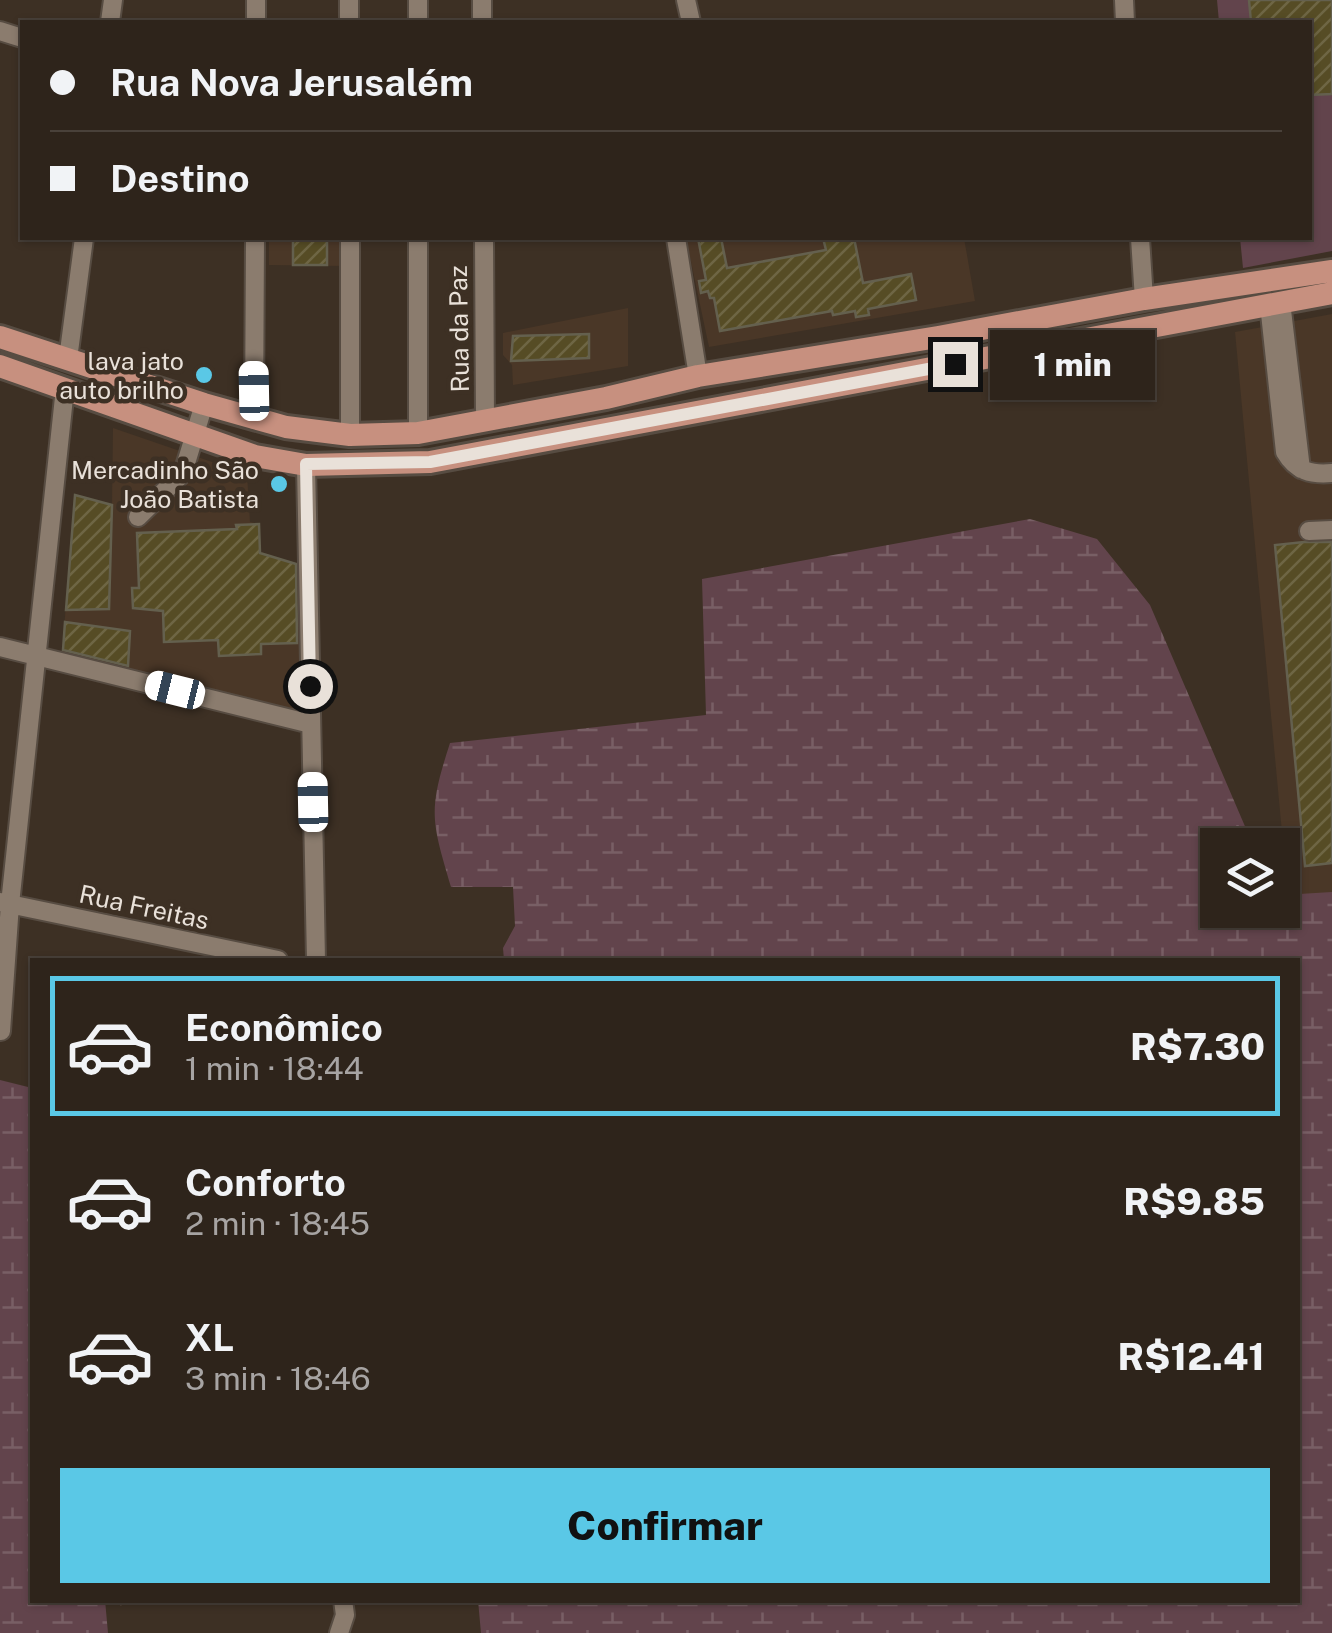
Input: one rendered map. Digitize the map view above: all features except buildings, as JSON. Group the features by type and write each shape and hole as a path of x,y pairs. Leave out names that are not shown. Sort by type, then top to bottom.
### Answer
{"main road":[{"path":"6,339 254,420 350,436 418,433 606,398 698,376 938,338 1144,299 1332,271"},
{"path":"1,368 255,456 306,464 430,462 1332,293"},
{"path":"606,398 609,429"}],"street":[{"path":"68,359 84,240"},
{"path":"254,420 255,240"},
{"path":"350,240 350,436"},
{"path":"418,240 418,433"},
{"name":"Rua da Paz","path":"484,240 485,421"},
{"path":"676,240 698,376"},
{"path":"1140,240 1144,299"},
{"path":"1275,303 1285,452 1291,463 1301,469 1332,474"},
{"path":"1,368 6,339"},
{"path":"1,1031 5,903 39,656 65,388"},
{"path":"138,517 183,473 204,404"},
{"path":"306,464 316,958"},
{"path":"1309,531 1332,530"},
{"path":"0,647 311,724"},
{"name":"Rua Freitas","path":"5,903 268,958"}],"path":[{"path":"120,1604 130,1603"}],"shaded area":[{"path":"269,240 346,240 346,266 269,265"},
{"path":"686,240 964,240 975,301 709,347"},
{"path":"628,308 628,366 513,385 512,365 503,355 503,333"},
{"path":"1332,314 1332,1180 1300,958 1294,958 1291,928 1300,928 1300,828 1282,828 1235,332"},
{"path":"113,428 247,474 250,522 259,524 260,553 301,566 303,713 62,653 75,495 112,505"}],"green space":[{"path":"1217,0 1332,0 1332,251 1243,268 1240,240 1312,240 1312,20 1219,20"},
{"path":"1030,519 1097,539 1150,605 1246,828 1200,828 1200,928 1300,928 1300,894 1332,892 1332,1633 481,1633 478,1603 1300,1603 1300,958 504,958 503,948 515,926 513,887 451,887 439,845 435,801 450,743 706,715 702,579"},
{"path":"0,1080 30,1088 30,1603 105,1603 108,1633 0,1633"}],"place":[{"name":"lava jato auto brilho","path":"204,375"},
{"name":"Mercadinho São João Batista","path":"279,484"}],"route":[{"path":"310,686 306,464 430,462 955,364"}]}
